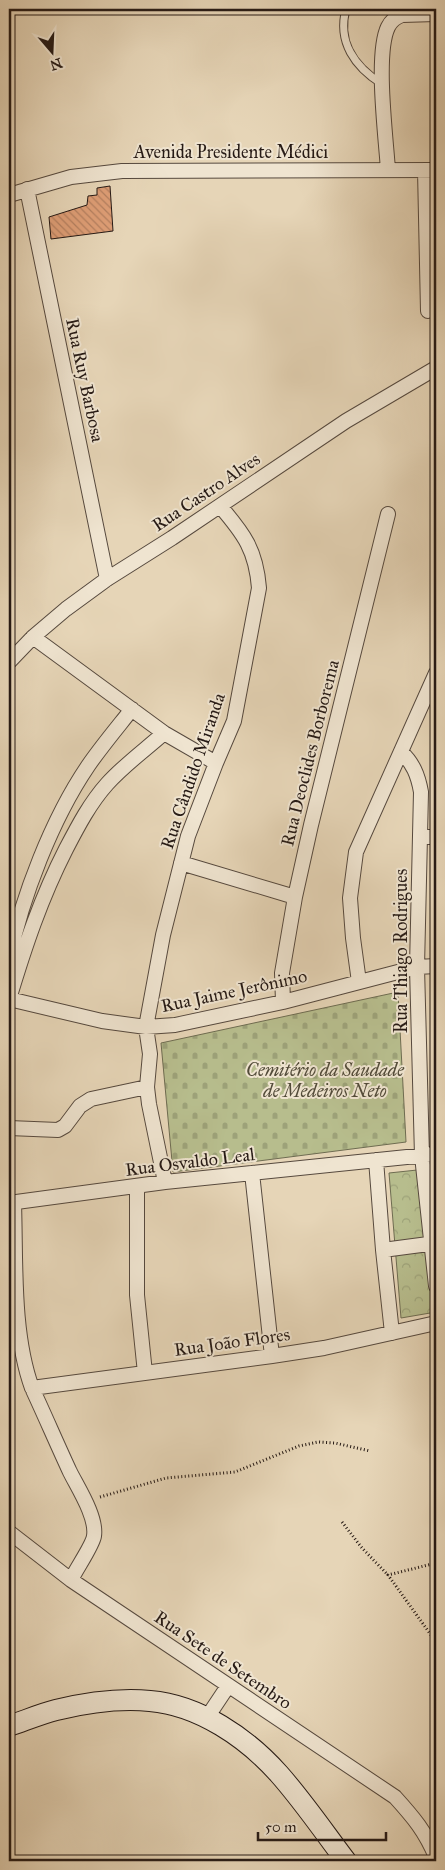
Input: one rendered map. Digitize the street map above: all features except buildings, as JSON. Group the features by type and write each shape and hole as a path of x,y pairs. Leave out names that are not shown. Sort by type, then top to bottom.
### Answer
{"street":[{"path":"388,170 383,84 385,34 392,20 402,15 436,14"},
{"name":"Avenida Presidente Médici","path":"9,195 71,176 122,170 431,170"},
{"path":"428,311 431,170"},
{"name":"Rua Ruy Barbosa","path":"27,189 107,579"},
{"name":"Rua Castro Alves","path":"9,662 66,609 107,579 346,421 436,368"},
{"name":"Rua Cândido Miranda","path":"165,1182 149,1104 147,1087 150,1054 146,1027 163,935 188,836 234,721 259,588 257,567 250,546 236,523 220,506"},
{"name":"Rua Deoclides Borborema","path":"283,1002 282,973 296,897 388,514"},
{"path":"33,638 164,734 216,763"},
{"path":"359,982 350,898 356,852 436,673"},
{"path":"422,704 436,705"},
{"path":"9,959 11,935 60,815 88,766 132,709"},
{"path":"9,999 26,940 48,883 78,826 93,801 107,784 164,734"},
{"name":"Rua Thiago Rodrigues","path":"400,752 411,763 418,777 421,792 417,966 422,1156 434,1243 436,1286"},
{"path":"421,837 436,838"},
{"path":"181,864 296,897"},
{"name":"Rua Jaime Jerônimo","path":"9,999 102,1021 146,1027 196,1021 283,1002 417,966 436,966"},
{"path":"9,1128 58,1130 65,1126 80,1106 91,1099 147,1087"},
{"name":"Rua Osvaldo Leal","path":"11,1203 165,1182 436,1154"},
{"path":"376,1160 382,1250 392,1333"},
{"path":"252,1173 272,1356"},
{"path":"137,1187 137,1295 145,1373"},
{"path":"11,1203 20,1336 25,1370 93,1523 94,1536 71,1580"},
{"path":"382,1250 434,1243"},
{"name":"Rua João Flores","path":"32,1388 324,1348 436,1323"},
{"name":"Rua Sete de Setembro","path":"9,1532 71,1580 395,1797 416,1820 428,1839 436,1857"},
{"path":"206,1719 228,1686"},
{"path":"9,1726 55,1710 122,1700 150,1701 174,1705 224,1727 250,1747 278,1774 346,1861"}],"lane":[{"path":"346,9 343,19 344,35 353,56 368,75 383,84"}],"path":[{"path":"85,1502 166,1478 235,1472 299,1446 318,1442 335,1443 370,1451"},
{"path":"342,1522 362,1548 388,1575 436,1642"},
{"path":"388,1575 436,1563"}],"green space":[{"name":"Cemitério da Saudade de Medeiros Neto","path":"398,992 406,1142 173,1172 161,1043"},
{"path":"436,1168 436,1312 401,1318 389,1173"}]}
